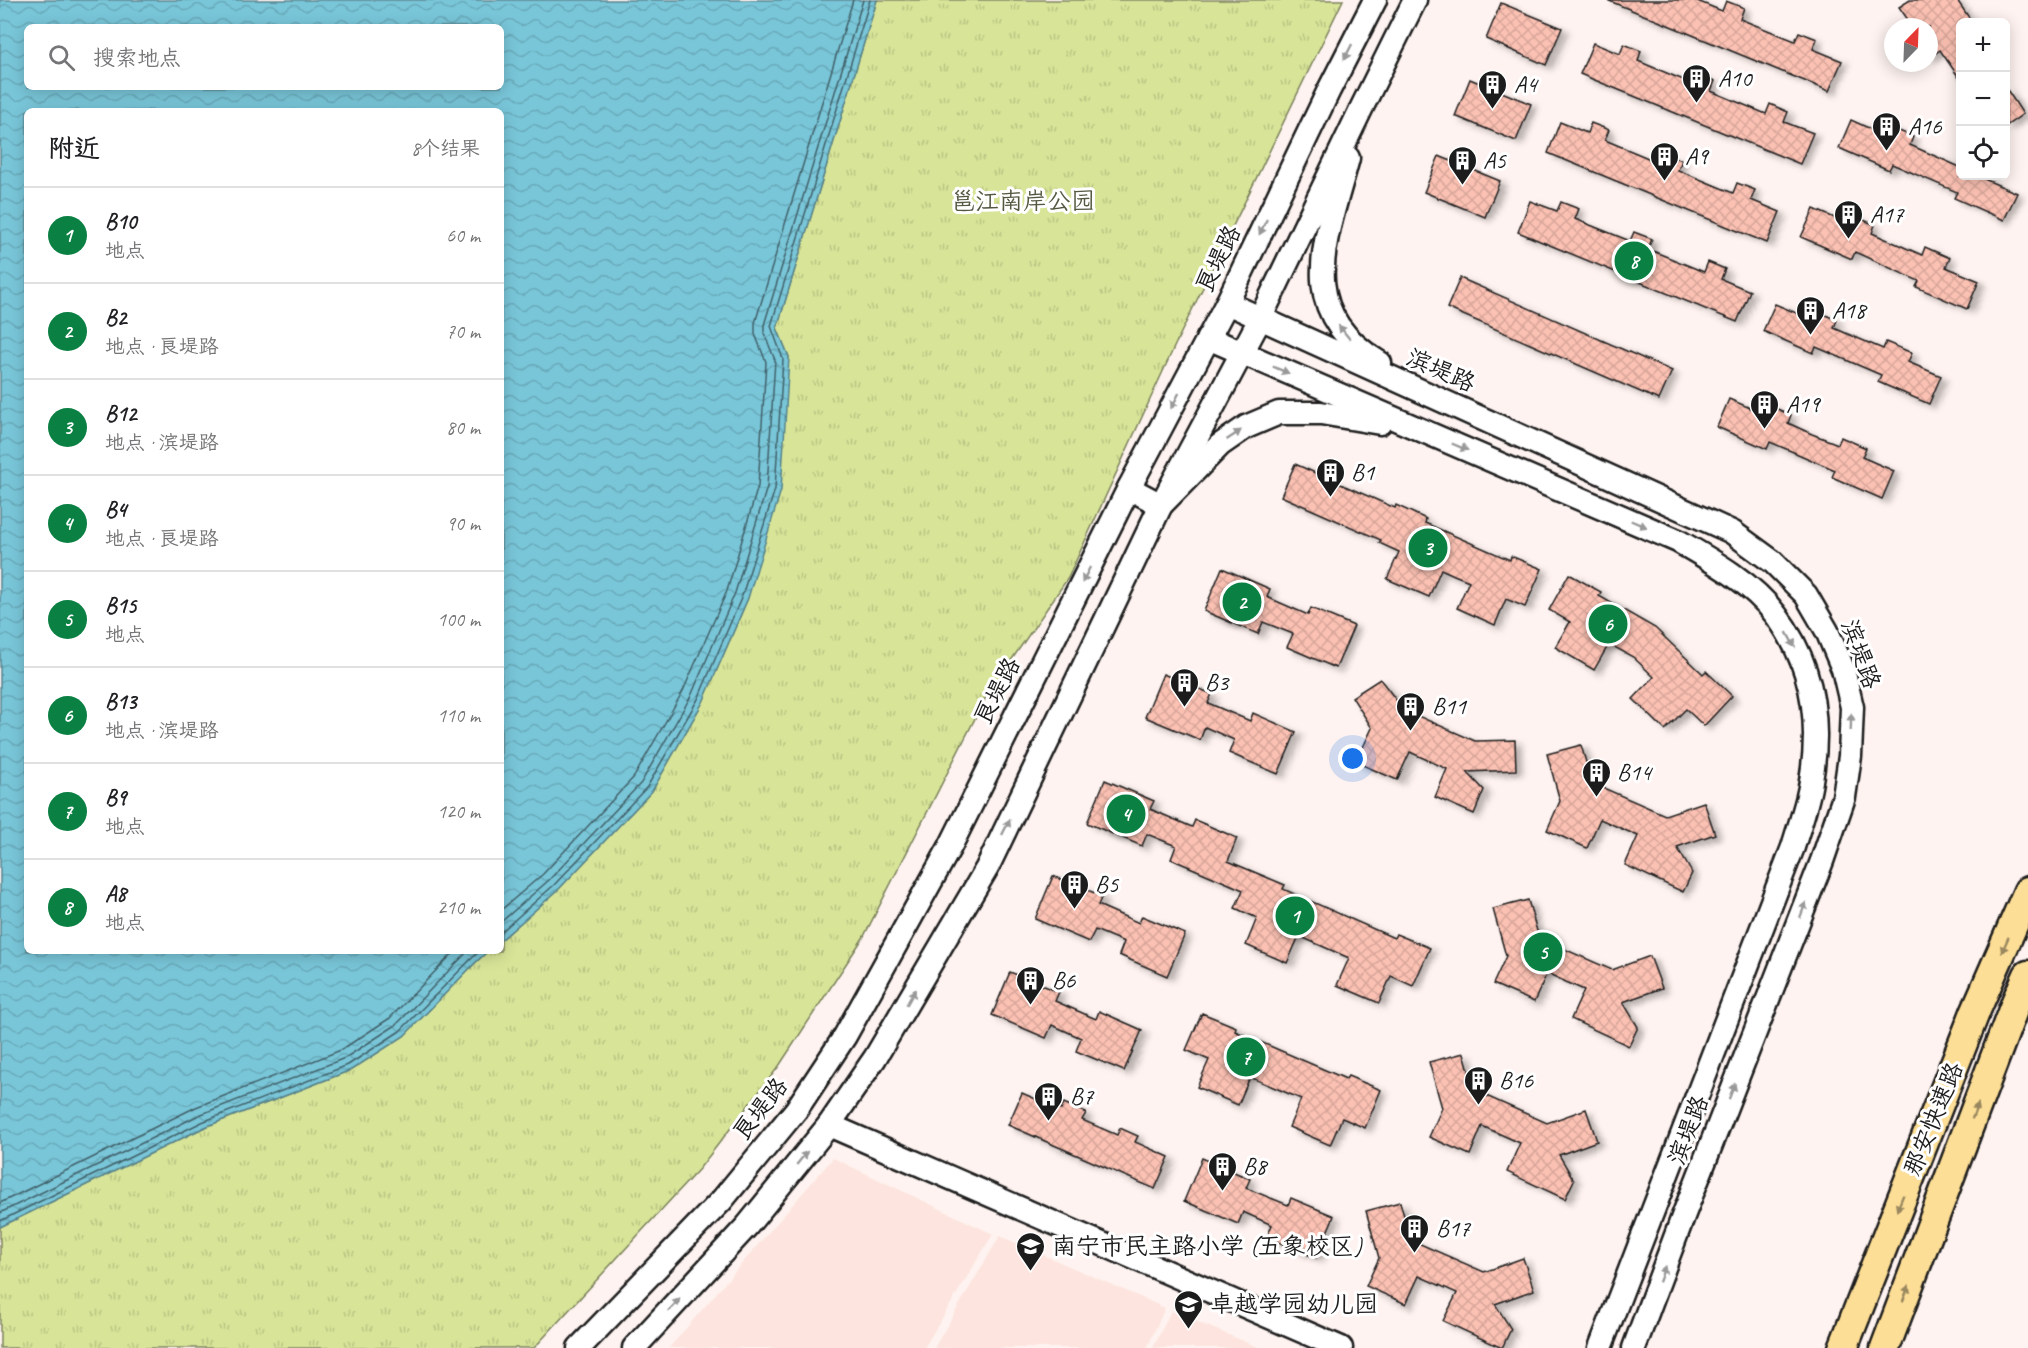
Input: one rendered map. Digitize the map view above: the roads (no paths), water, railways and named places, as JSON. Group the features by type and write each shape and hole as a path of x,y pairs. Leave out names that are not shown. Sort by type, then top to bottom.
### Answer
{"highway":[{"name":"那安快速路","path":"1843,1348 1976,1010 2028,891"},
{"name":"那安快速路","path":"1885,1348 2028,975"}],"street":[{"name":"良堤路","path":"579,1348 722,1200 796,1110 845,1036 950,847 1129,488 1227,303 1329,90 1375,0"},
{"path":"634,1348 747,1226 829,1125 875,1058 987,868 1161,505 1260,319 1415,0"},
{"path":"1329,90 1362,107"},
{"path":"1362,107 1322,256 1325,298 1344,334 1366,355 1443,401"},
{"name":"滨堤路","path":"1227,303 1732,532 1773,562 1806,595 1827,631 1843,669 1852,706 1850,756 1844,797 1822,861 1634,1348"},
{"name":"滨堤路","path":"1208,338 1678,541 1714,561 1752,590 1776,614 1794,644 1808,678 1815,711 1815,746 1811,783 1793,847 1600,1348"},
{"path":"1428,433 1392,415 1388,406 1389,398 1396,390 1401,389 1443,401"},
{"path":"1161,505 1220,445 1246,427 1279,413 1321,413 1365,419 1428,433"},
{"path":"1129,488 1161,505"},
{"path":"829,1125 1341,1348"},
{"path":"1586,1348 1621,1294 1650,1306"}],"water":[{"path":"0,0 877,0 777,328 789,357 781,490 748,598 703,702 652,791 558,890 504,937 504,108 24,108 24,954 485,954 404,1036 351,1070 205,1127 0,1227"}],"place":[{"name":"A10","path":"1697,104"},
{"name":"A4","path":"1493,110"},
{"name":"A16","path":"1887,152"},
{"name":"A9","path":"1664,182"},
{"name":"A5","path":"1462,186"},
{"name":"A17","path":"1849,240"},
{"name":"A8","path":"1634,261"},
{"name":"A18","path":"1811,336"},
{"name":"A19","path":"1765,430"},
{"name":"B1","path":"1330,498"},
{"name":"B12","path":"1428,548"},
{"name":"B2","path":"1242,602"},
{"name":"B13","path":"1608,624"},
{"name":"B3","path":"1184,708"},
{"name":"B11","path":"1411,732"},
{"name":"B14","path":"1596,798"},
{"name":"B4","path":"1126,814"},
{"name":"B5","path":"1074,910"},
{"name":"B10","path":"1295,916"},
{"name":"B15","path":"1543,952"},
{"name":"B6","path":"1031,1006"},
{"name":"B9","path":"1246,1057"},
{"name":"B16","path":"1478,1106"},
{"name":"B7","path":"1049,1122"},
{"name":"B8","path":"1222,1192"},
{"name":"B17","path":"1415,1254"},
{"name":"南宁市民主路小学 (五象校区)","path":"1031,1272"},
{"name":"卓越学园幼儿园","path":"1189,1330"}],"park label":[{"name":"邕江南岸公园","path":"1023,201"}]}
